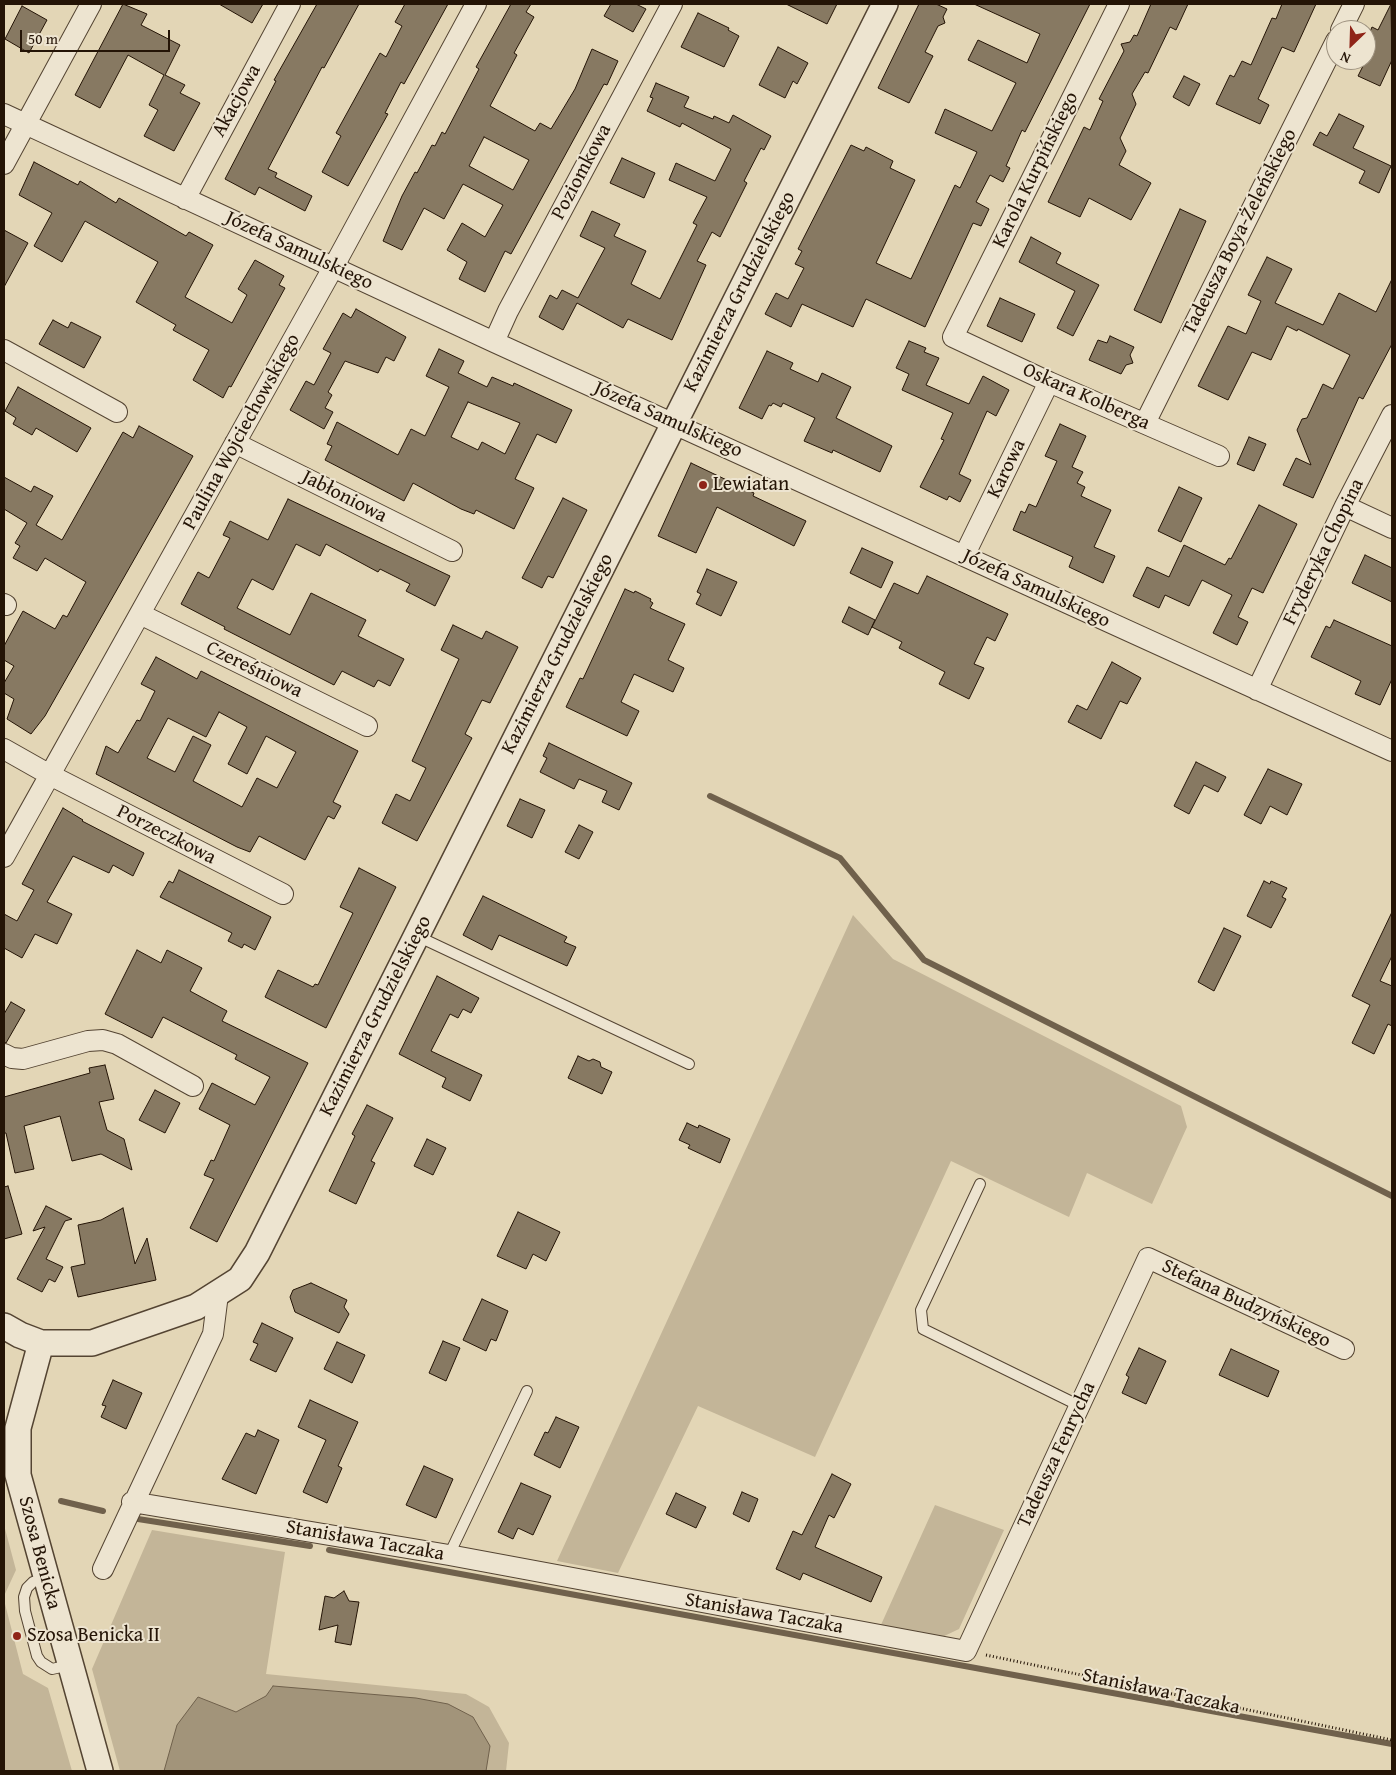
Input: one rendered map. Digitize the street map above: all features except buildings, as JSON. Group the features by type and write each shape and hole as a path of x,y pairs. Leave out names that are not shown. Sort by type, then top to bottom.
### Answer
{"street":[{"path":"4,164 91,4"},
{"name":"Akacjowa","path":"185,199 290,4"},
{"name":"Paulina Wojciechowskiego","path":"4,857 334,266 476,4"},
{"name":"Poziomkowa","path":"494,342 508,311 672,4"},
{"name":"Kazimierza Grudzielskiego","path":"41,1343 92,1343 196,1307 240,1279 257,1254 885,4"},
{"name":"Karola Kurpińskiego","path":"953,336 1119,4"},
{"path":"1347,20 1354,4"},
{"name":"Tadeusza Boya-Żeleńskiego","path":"1145,423 1326,61"},
{"name":"Józefa Samulskiego","path":"4,114 494,342 1392,751"},
{"name":"Oskara Kolberga","path":"953,336 1049,382 1218,456"},
{"path":"4,350 117,412"},
{"name":"Karowa","path":"964,556 1049,382"},
{"name":"Fryderyka Chopina","path":"1257,690 1345,506 1392,415"},
{"name":"Jabłoniowa","path":"236,443 452,551"},
{"path":"1345,506 1392,528"},
{"name":"Czereśniowa","path":"140,614 367,726"},
{"name":"Porzeczkowa","path":"4,749 50,776 283,894"},
{"path":"4,1054 12,1058 23,1059 88,1041 103,1040 117,1044 192,1086"},
{"name":"Tadeusza Fenrycha","path":"966,1651 1148,1258"},
{"name":"Stefana Budzyńskiego","path":"1148,1258 1344,1349"},
{"path":"103,1569 132,1502 213,1334 218,1294"},
{"path":"4,1326 41,1343"},
{"name":"Szosa Benicka","path":"41,1343 18,1428 18,1475 100,1771"},
{"name":"Stanisława Taczaka","path":"132,1502 449,1555 966,1651"}],"lane":[{"path":"417,936 688,1064"},
{"path":"980,1184 921,1310 923,1328 1080,1406"},
{"path":"449,1555 527,1391"}],"path":[{"name":"Stanisława Taczaka","path":"966,1651 1392,1740"}],"shaded area":[{"path":"853,915 893,959 1181,1106 1187,1127 1152,1204 1087,1173 1069,1217 951,1161 815,1457 698,1406 618,1573 557,1561"},
{"path":"935,1505 1004,1530 959,1629 938,1639 880,1627"},
{"path":"4,1525 16,1570 4,1596"},
{"path":"152,1530 285,1552 266,1674 466,1694 489,1707 509,1743 506,1771 120,1771 92,1669"},
{"path":"4,1600 23,1674 48,1688 72,1771 4,1771"},
{"path":"273,1686 416,1698 448,1704 473,1717 490,1746 486,1771 164,1771 177,1725 198,1697 236,1712 266,1696"}],"waterway":[{"path":"710,796 840,858 924,960 1392,1196"},
{"path":"61,1501 103,1511"},
{"path":"138,1519 310,1546"},
{"path":"329,1550 1392,1744"}],"place":[{"name":"Lewiatan","path":"703,485"},
{"name":"Szosa Benicka II","path":"17,1636"}]}
